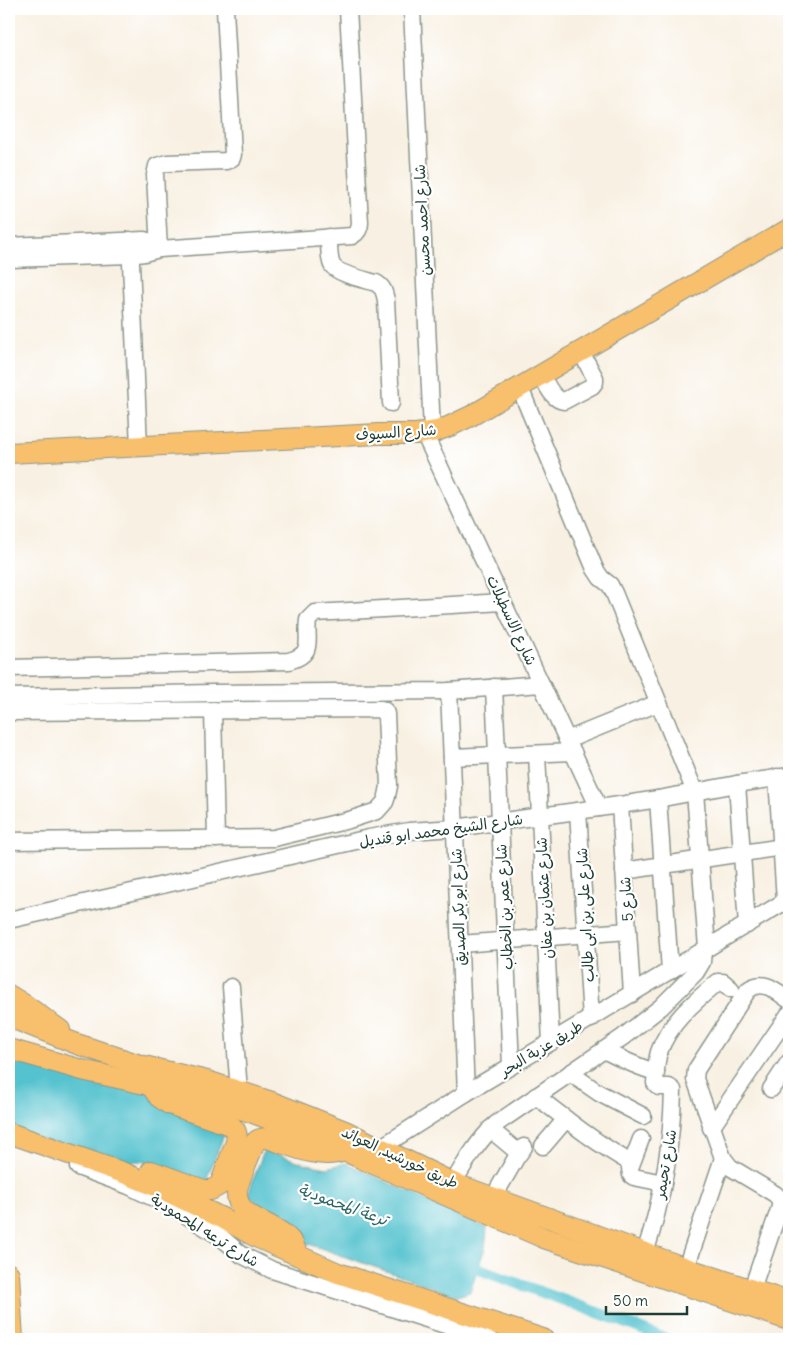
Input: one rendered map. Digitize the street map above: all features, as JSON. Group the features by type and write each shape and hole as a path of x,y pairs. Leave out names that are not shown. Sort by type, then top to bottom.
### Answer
{"main road":[{"name":"شارع السيوف","path":"9,453 428,432 450,426 520,388 789,229"},
{"path":"9,995 43,1017 77,1044"},
{"name":"طريق خورشيد, العوائد","path":"9,1018 77,1044 140,1065 174,1072 239,1091 308,1116 453,1183 686,1268 789,1302"},
{"name":"طريق خورشيد, العوائد","path":"9,1049 82,1070 198,1096 253,1113 308,1134 544,1238 789,1320"},
{"path":"151,1086 159,1097 169,1104 233,1127 237,1136 245,1143"},
{"path":"9,1133 124,1173 192,1203 256,1237 338,1273 543,1339"},
{"path":"245,1143 256,1141 260,1138 267,1138 319,1154 333,1155 345,1151"},
{"path":"228,1187 245,1143"},
{"path":"124,1173 135,1168 146,1169 204,1190 228,1187"},
{"path":"228,1187 245,1212 286,1235 292,1242 296,1255"},
{"path":"9,1274 13,1339"}],"street":[{"path":"159,248 155,175 157,166 166,163 229,160 232,158 225,9"},
{"path":"9,259 130,248 148,241 159,248 352,236 360,228 360,223 348,9"},
{"name":"شارع احمد محسن","path":"412,9 428,432"},
{"path":"329,237 331,262 336,269 376,283 384,291 386,300 390,403"},
{"path":"9,246 130,248"},
{"path":"130,248 139,447"},
{"path":"541,375 554,397 560,401 564,401 592,386 595,378 581,352"},
{"path":"453,1183 470,1154 490,1129 604,1050 660,1007 696,972 702,962 705,950 694,792 614,593 610,585 601,578 596,569 520,388"},
{"name":"شارع الاسطبلات","path":"428,432 503,602 599,808"},
{"path":"9,668 289,661 301,656 306,650 308,644 308,620 315,613 503,602"},
{"path":"9,698 449,690 541,684"},
{"name":"شارع عمر بن الخطاب","path":"494,688 511,1066"},
{"name":"شارع ابو بكر الصديق","path":"449,690 466,1094"},
{"path":"452,757 537,754 570,746 658,703"},
{"path":"213,710 216,839"},
{"path":"9,712 383,710 386,714 389,786 387,796 381,808 377,811 349,820 274,838 9,842"},
{"name":"شارع عثمان بن عفان","path":"537,754 551,1042"},
{"path":"783,777 787,900"},
{"name":"شارع الشيخ محمد ابو قنديل","path":"9,920 369,838 410,831 455,828 620,805 783,777"},
{"path":"737,784 747,925"},
{"path":"658,799 670,971"},
{"name":"شارع 5","path":"620,805 632,994"},
{"name":"شارع على بن ابى طالب","path":"578,811 591,1019"},
{"path":"624,871 785,847"},
{"name":"طريق عزبة البحر","path":"380,1148 511,1066 787,900"},
{"path":"460,944 628,931"},
{"path":"604,1050 656,1079 659,1053 665,1039 677,1022 690,1006 718,982 726,985 705,950"},
{"path":"752,1289 780,1207 780,1199 776,1194 730,1167 722,1158 696,1079 696,1070 748,990 754,986 761,985 769,987 789,1000"},
{"path":"230,987 239,1091"},
{"path":"711,1128 789,1014"},
{"path":"770,1089 789,1062"},
{"path":"570,1073 599,1092 644,1116"},
{"name":"شارع تحيمر","path":"645,1253 663,1183 672,1131 673,1090 669,1087 659,1087 656,1079"},
{"path":"536,1096 608,1149 632,1163"},
{"path":"543,1146 566,1119"},
{"path":"490,1129 522,1150 493,1198"},
{"path":"641,1139 632,1163 631,1175 663,1183"},
{"name":"شارع ترعه المحمودية","path":"9,1140 154,1197 202,1224 242,1254 272,1270 489,1339"},
{"path":"686,1268 722,1158"}],"water":[{"path":"9,1054 146,1091 225,1132 205,1184 144,1161 133,1161 121,1166 9,1128"},
{"path":"264,1150 307,1164 327,1168 346,1163 487,1228 485,1248 470,1292 457,1296 306,1243 296,1230 279,1216 262,1208 248,1194"}],"waterway":[{"name":"ترعة المحمودية","path":"464,1264 666,1339"}]}
